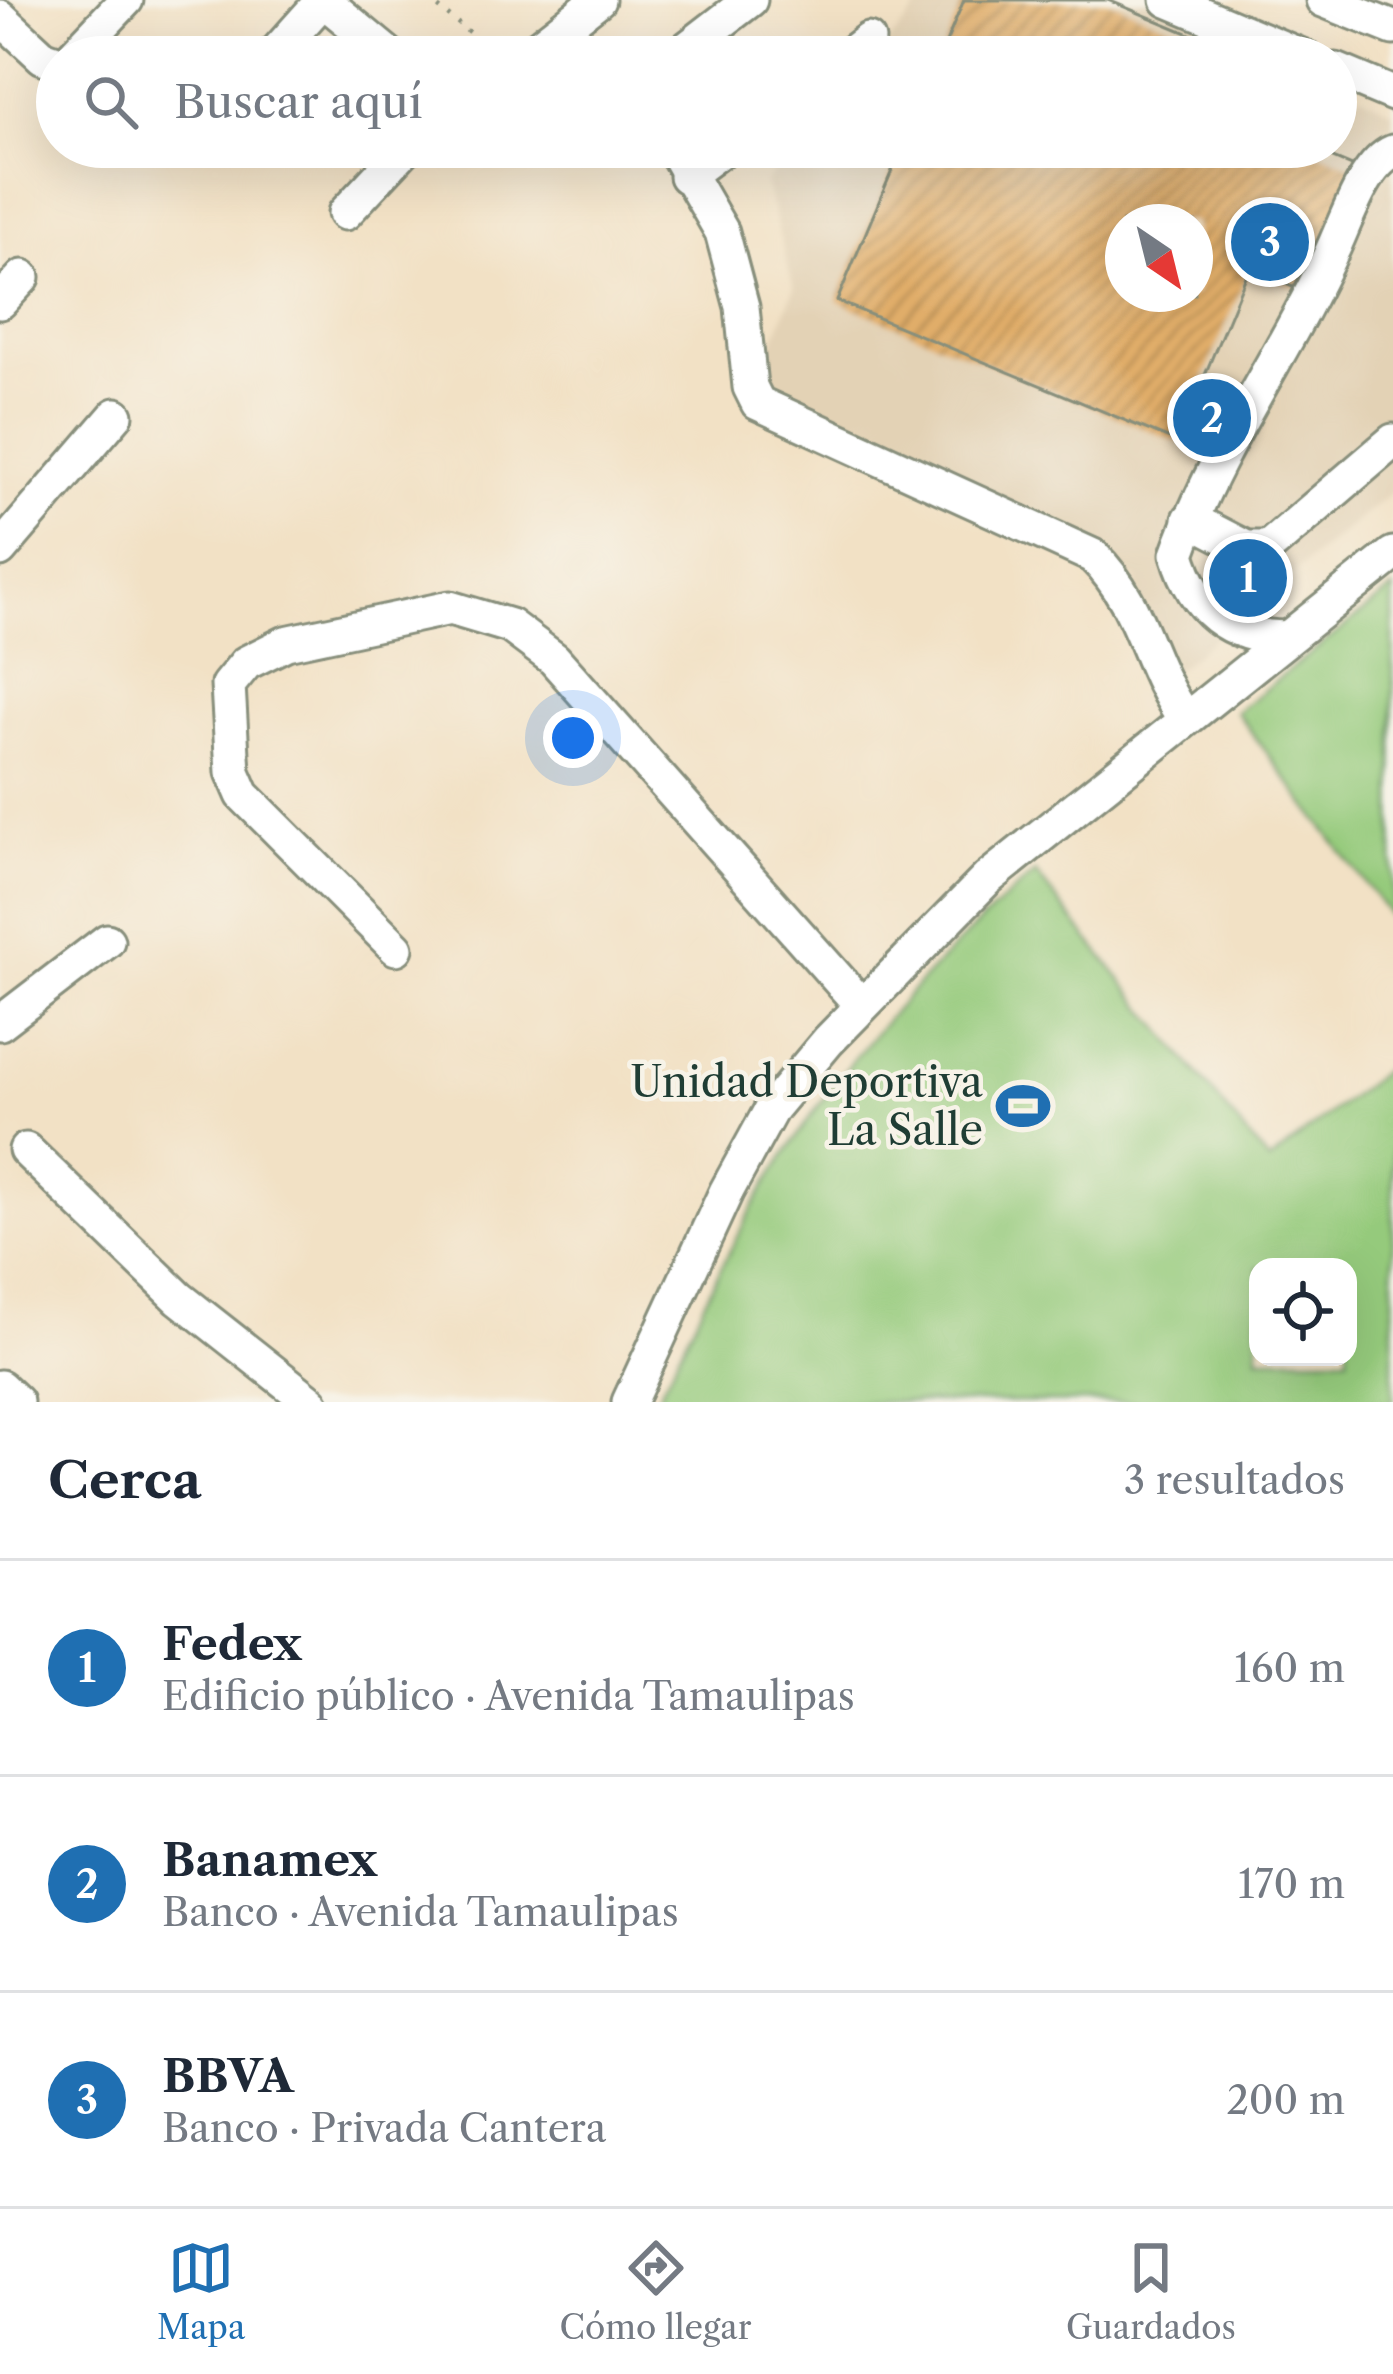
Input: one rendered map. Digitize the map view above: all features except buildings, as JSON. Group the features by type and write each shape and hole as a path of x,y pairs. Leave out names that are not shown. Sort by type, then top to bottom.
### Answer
{"street":[{"path":"291,36 323,0 367,36"},
{"path":"552,36 598,0"},
{"path":"703,36 749,0"},
{"path":"1168,0 1254,36"},
{"path":"1323,0 1393,28"},
{"path":"86,36 110,6"},
{"path":"0,17 36,50"},
{"path":"1357,79 1393,94"},
{"path":"1285,638 1255,638 1220,623 1188,588 1178,554 1190,519 1294,334 1360,191 1393,152"},
{"path":"345,213 387,168"},
{"path":"684,168 722,232 742,308 750,387 758,403 1093,556 1124,586 1162,687 1185,719"},
{"path":"0,550 116,415"},
{"path":"1190,519 1246,548 1268,548 1393,441"},
{"path":"629,1402 726,1192 772,1108 862,1006 987,879 1393,554"},
{"path":"396,948 243,795 233,772 228,685 246,663 286,643 450,608 510,626 554,659 862,1006"},
{"path":"0,1022 107,941"},
{"path":"26,1150 179,1298 311,1402"},
{"path":"0,1387 16,1402"}],"path":[{"path":"429,0 474,36"}],"shaded area":[{"path":"912,0 1160,0 1235,36 894,36 917,9"},
{"path":"1357,94 1393,111 1393,491 1141,698 1136,579 756,386 794,289 765,182 778,168 1357,168"}],"green space":[{"path":"1393,589 1393,920 1236,712"},
{"name":"Unidad Deportiva La Salle","path":"1035,873 1269,1162 1393,1063 1393,1402 655,1402 773,1173 874,1034 952,950"}],"place":[{"name":"BBVA","path":"1270,242"},
{"name":"Banamex","path":"1212,418"},
{"name":"Fedex","path":"1248,578"},
{"name":"Unidad Deportiva La Salle","path":"1023,1106"}]}
